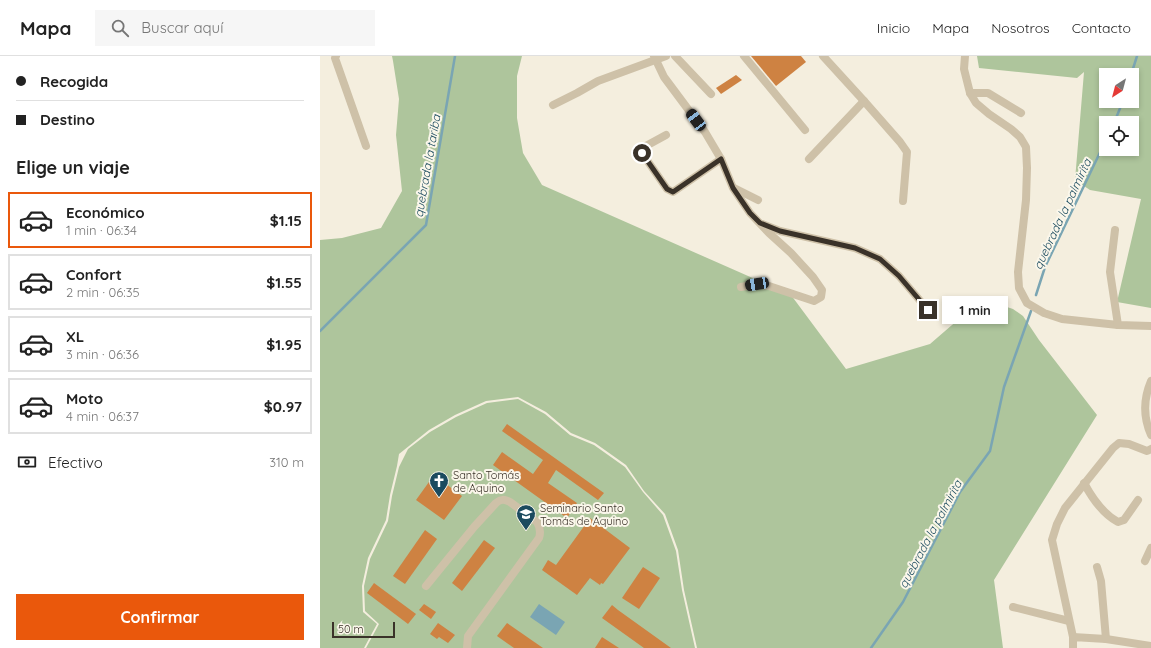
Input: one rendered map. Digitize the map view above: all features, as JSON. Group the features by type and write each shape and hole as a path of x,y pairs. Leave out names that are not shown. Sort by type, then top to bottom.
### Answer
{"street":[{"path":"336,56 335,58 366,146"},
{"path":"553,105 598,81 655,58 666,56"},
{"path":"675,56 711,94"},
{"path":"744,56 805,130"},
{"path":"822,56 864,101 907,152 903,201"},
{"path":"964,56 964,69 970,92 976,103 989,114 1012,129 1020,137 1026,147 1026,200 1018,272 1019,288 1027,303 1044,313 1062,319 1118,325 1151,326"},
{"path":"655,58 664,77 705,132 721,159 733,188 750,213 769,233 791,252 813,277 822,290 821,297 814,301 769,286 757,284 741,287"},
{"path":"970,92 988,93 1021,113"},
{"path":"809,159 864,101"},
{"path":"666,135 644,147 642,153 667,189 673,192 721,159"},
{"path":"733,188 758,200"},
{"path":"760,223 780,231 855,248 880,259 899,276 928,310"},
{"path":"1115,230 1110,272 1118,325"},
{"path":"1151,382 1147,390 1144,409 1148,430 1151,435"},
{"path":"1073,648 1073,637 1052,540 1057,524 1065,508 1084,483 1113,448 1119,443 1129,444 1147,451 1151,449"},
{"path":"1084,483 1103,510 1112,519 1118,522 1124,520 1138,500"},
{"path":"426,586 474,527 500,500 510,502 539,525 539,538 468,636 467,648"},
{"path":"1145,561 1151,548"},
{"path":"1097,567 1101,582 1106,638"},
{"path":"1013,607 1069,621"},
{"path":"1073,637 1106,638 1151,646"}],"green space":[{"path":"392,56 522,56 517,76 517,118 523,153 542,185 791,295 846,369 930,344 974,306 995,303 1013,309 1023,316 1039,340 1097,415 994,580 1003,648 697,648 684,590 678,550 665,514 644,491 626,465 595,443 571,433 546,412 518,397 486,401 455,415 429,430 399,454 386,520 368,558 362,586 363,612 377,624 364,648 320,648 320,240 342,238 381,228 402,191 396,135 399,99"},
{"path":"977,56 1151,56 1151,308 1117,302 1141,199 1090,190 1075,180 1084,72 1077,78 979,68"},
{"name":"Seminario Santo Tomás de Aquino","path":"518,399 545,414 570,435 594,445 625,467 643,492 663,515 676,551 682,590 695,648 366,648 379,624 365,611 364,586 370,559 388,521 399,467 408,449 430,432 456,417 487,403"}],"water":[{"path":"539,604 565,622 556,635 530,617"}],"building":[{"path":"751,56 801,56 806,62 776,86"},
{"path":"736,75 742,80 721,94 716,88"},
{"path":"507,424 604,493 598,500 556,470 548,483 577,503 567,518 493,465 502,452 533,474 543,460 502,431"},
{"name":"Santo Tomás de Aquino","path":"434,475 462,496 444,520 416,500"},
{"path":"590,518 630,548 603,584 601,583 600,585 590,578 577,595 542,570 548,560 556,565"},
{"path":"425,530 437,539 405,584 393,576"},
{"path":"484,540 495,548 462,591 452,583"},
{"path":"643,567 660,578 639,609 622,598"},
{"path":"374,583 416,614 408,624 367,593"},
{"path":"424,604 436,612 431,619 419,610"},
{"path":"612,605 671,648 644,648 602,618"},
{"path":"438,623 455,635 448,643 439,637 437,639 430,634"},
{"path":"507,623 543,648 514,648 497,636"},
{"path":"602,637 619,648 595,648"}],"waterway":[{"name":"quebrada la tariba","path":"320,331 426,225 455,56"},
{"name":"quebrada la palmirita","path":"1133,68 1137,56"},
{"name":"quebrada la palmirita","path":"1117,116 1120,108"},
{"name":"quebrada la palmirita","path":"1036,295 1045,267 1099,155"},
{"name":"quebrada la palmirita","path":"871,648 903,602 960,492 990,451 1004,387 1031,311"}],"place":[{"name":"Santo Tomás de Aquino","path":"439,498"},
{"name":"Seminario Santo Tomás de Aquino","path":"526,531"}],"route":[{"path":"642,153 667,189 673,192 721,159 733,188 750,213 760,223 780,231 813,240 855,248 880,259 899,276 928,310"}]}
